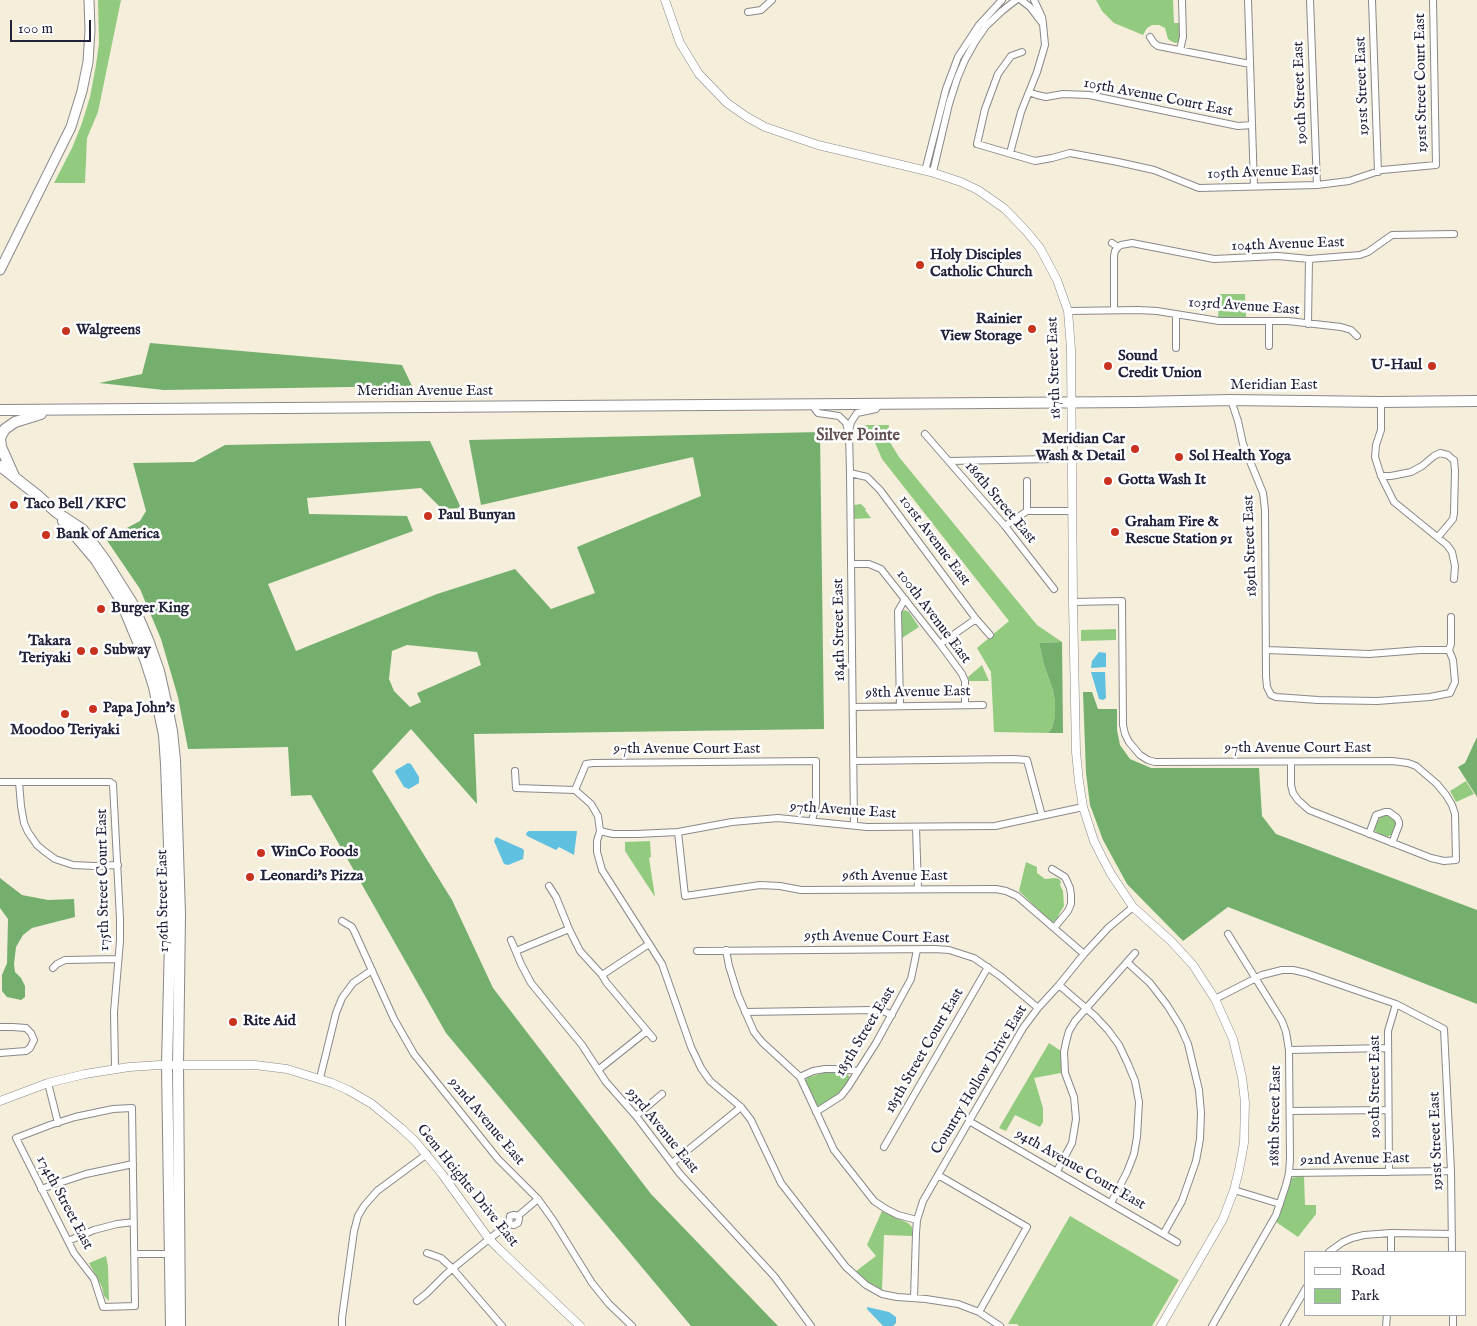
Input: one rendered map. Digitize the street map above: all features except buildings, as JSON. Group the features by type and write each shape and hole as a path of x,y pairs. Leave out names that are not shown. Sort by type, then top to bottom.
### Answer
{"main road":[{"path":"0,270 65,141 75,114 88,62 90,30 88,0"},
{"name":"Meridian East","path":"1072,402 1231,400 1477,401"},
{"path":"879,404 1072,402"},
{"name":"Meridian Avenue East","path":"0,410 879,404"},
{"path":"14,477 1,447 0,438 2,434 6,428 15,422 56,410"},
{"name":"176th Street East","path":"0,466 56,512 83,530 115,574 132,603 148,640 159,671 172,731 177,802 180,914 172,1065 180,1326"},
{"name":"176th Street East","path":"56,512 96,560 118,597 132,626 154,687 164,735 171,899 172,1065 169,1254 171,1326"},
{"path":"79,538 115,574"},
{"path":"170,1278 174,1295 175,1326"}],"street":[{"name":"187th Street East","path":"665,0 680,43 699,74 727,103 765,127 818,145 929,172 961,182 978,190 1005,208 1014,217 1044,255 1057,280 1068,311 1071,349 1072,602 1078,772 1083,807"},
{"path":"748,12 761,10 772,0"},
{"path":"929,172 946,89 958,57 979,25 1002,0"},
{"path":"929,172 964,60 986,26 1016,0"},
{"path":"1021,0 1030,7 1043,24"},
{"path":"1010,153 1045,45 1042,17 1034,0"},
{"path":"1180,50 1183,37 1182,0"},
{"path":"1248,0 1254,186"},
{"name":"190th Street East","path":"1310,0 1317,185"},
{"name":"191st Street East","path":"1372,0 1378,172"},
{"name":"191st Street Court East","path":"1433,0 1436,166"},
{"path":"1150,36 1158,46 1250,64"},
{"name":"105th Avenue East","path":"1022,52 1011,56 998,74 977,144 1035,160 1070,153 1154,170 1199,188 1317,185 1349,181 1378,172 1436,166"},
{"name":"105th Avenue Court East","path":"1029,92 1037,96 1046,97 1062,94 1090,95 1238,126 1252,125"},
{"name":"104th Avenue East","path":"1114,310 1115,245 1132,243 1214,259 1278,256 1309,259 1360,255 1368,252 1392,235 1454,234"},
{"path":"1308,324 1309,259"},
{"name":"103rd Avenue East","path":"1068,311 1114,310 1157,312 1219,321 1269,321 1308,324 1351,330 1357,336"},
{"path":"1176,315 1176,348"},
{"path":"1269,321 1270,346"},
{"name":"189th Street East","path":"1231,400 1243,444 1263,493 1265,510 1267,687 1271,696 1318,700 1377,701 1446,695 1452,691 1455,682 1453,660 1449,650"},
{"path":"1381,402 1381,430 1375,456 1382,476 1394,502 1438,537 1452,552 1455,566 1454,579"},
{"name":"184th Street East","path":"854,826 849,434 851,422 857,413 876,409 879,404"},
{"path":"812,405 818,413 839,416 846,423 849,434"},
{"name":"186th Street East","path":"925,434 1005,526 1054,589"},
{"path":"1382,476 1411,472 1440,453 1448,455 1454,460 1453,520 1438,537"},
{"path":"949,461 1051,460"},
{"name":"101st Avenue East","path":"850,474 867,477 880,490 990,635"},
{"path":"1027,481 1027,511"},
{"path":"1005,526 1027,511 1072,511"},
{"name":"100th Avenue East","path":"851,564 869,564 881,568 953,661 965,681 965,705"},
{"path":"900,706 898,611 905,599"},
{"name":"97th Avenue Court East","path":"1072,602 1122,602 1123,725 1129,742 1140,755 1155,762 1392,760 1408,762 1416,766 1437,784 1452,805 1456,860 1436,860 1392,843"},
{"path":"1267,650 1369,654 1449,650 1451,644 1451,617"},
{"path":"940,644 976,619"},
{"name":"98th Avenue East","path":"853,706 983,705"},
{"path":"854,761 1027,760 1042,816"},
{"name":"97th Avenue Court East","path":"575,790 586,764 816,761 816,804 812,821"},
{"path":"1291,762 1291,785 1293,792 1309,810 1369,834 1392,843 1399,822 1389,812 1376,815 1369,834"},
{"path":"515,771 516,788 575,790 591,804 598,816 600,831 597,841 597,852 602,870 662,964 701,1068 710,1081 741,1107 751,1120 781,1183 846,1267 866,1285 882,1294 958,1304 979,1312 1000,1326"},
{"path":"0,782 19,782 24,823 37,845 44,851 56,859 73,865 118,865"},
{"name":"175th Street Court East","path":"19,782 110,782 113,784 115,790 120,919 114,1027 115,1068"},
{"path":"1083,807 1102,857 1133,907 1171,941 1193,965 1215,998 1232,1040 1242,1077 1245,1122 1244,1143 1234,1190 1223,1219 1161,1326"},
{"name":"97th Avenue East","path":"600,831 621,834 678,832 732,822 778,818 867,827 995,826 1083,807"},
{"path":"916,827 918,889"},
{"name":"96th Avenue East","path":"678,832 685,896 760,885 801,890 996,889 1017,896 1084,954"},
{"path":"1052,869 1064,877 1070,888 1071,895 1068,911 1054,928"},
{"path":"549,886 556,897 580,951 653,1038"},
{"name":"Country Hollow Drive East","path":"914,1298 917,1220 923,1202 938,1175 1023,1028 1084,954 1108,928 1133,907"},
{"name":"92nd Avenue East","path":"342,921 352,927 399,1030 414,1054 498,1159 538,1199 599,1293 632,1326"},
{"path":"516,951 569,929"},
{"name":"188th Street East","path":"1212,1326 1270,1226 1280,1204 1289,1173 1289,1050 1282,1020 1228,934"},
{"name":"93rd Avenue East","path":"511,940 531,983 582,1045 606,1082 636,1116 672,1164 774,1276 811,1326"},
{"path":"602,975 649,944"},
{"name":"95th Avenue Court East","path":"697,951 936,949 961,953 974,958 988,967 1038,1008"},
{"path":"726,950 729,966 754,1032 762,1042 800,1077 834,1150 874,1201 886,1210 917,1220"},
{"name":"185th Street East","path":"816,1112 841,1096 858,1071 892,1015 911,979 917,950"},
{"path":"1057,1171 1072,1142 1076,1119 1074,1097 1065,1073 1064,1052 1069,1032 1075,1021 1136,953"},
{"path":"53,968 65,960 118,959"},
{"path":"1128,962 1150,983 1180,1026 1188,1044 1199,1090 1201,1113 1200,1138 1196,1161 1182,1201 1164,1233"},
{"name":"185th Street Court East","path":"884,1148 988,967"},
{"path":"320,1078 336,1013 342,998 353,983 372,970"},
{"path":"1215,998 1255,978 1272,972 1293,970 1396,1004"},
{"path":"1059,985 1087,1008 1108,1030 1119,1045 1135,1081 1139,1102 1138,1129 1134,1154 1111,1203"},
{"name":"190th Street East","path":"1390,1172 1388,1031 1396,1004"},
{"name":"191st Street East","path":"1396,1004 1444,1029 1451,1171 1452,1251"},
{"path":"745,1012 873,1010 884,1011 892,1015"},
{"path":"0,1027 26,1028 34,1040 26,1051 0,1053"},
{"path":"598,1070 647,1031"},
{"path":"1289,1050 1388,1048"},
{"name":"Gem Heights Drive East","path":"0,1101 48,1083 115,1068 255,1064 277,1067 320,1078 348,1090 372,1104 402,1128 427,1154 489,1239 580,1326"},
{"path":"800,1077 825,1069 858,1071"},
{"path":"48,1083 58,1122 98,1112 132,1108 135,1254 169,1254"},
{"path":"636,1116 662,1094"},
{"path":"672,1164 741,1107"},
{"path":"1290,1111 1388,1110"},
{"name":"94th Avenue Court East","path":"969,1121 1177,1242"},
{"name":"174th Street East","path":"58,1122 16,1138 74,1253 94,1279 103,1307 135,1306 135,1254"},
{"path":"342,1326 352,1241 358,1216 377,1191 427,1154"},
{"path":"42,1189 86,1174 133,1164"},
{"name":"92nd Avenue East","path":"1289,1173 1451,1171"},
{"path":"938,1175 1027,1227 979,1312"},
{"path":"1234,1190 1280,1204"},
{"path":"417,1300 508,1224 514,1225 518,1223 518,1216 538,1199"},
{"path":"68,1241 94,1230 134,1222"},
{"path":"1390,1233 1391,1251"},
{"path":"1330,1251 1343,1242 1364,1235 1390,1233 1452,1234"},
{"path":"427,1253 440,1258 453,1269 500,1325"},
{"path":"1284,1326 1304,1291"}],"green space":[{"path":"98,0 121,0 98,112 87,138 85,183 54,183 72,148 90,97 99,43"},
{"path":"1096,0 1173,0 1174,23 1180,23 1180,40 1175,43 1168,39 1165,28 1159,25 1152,25 1147,28 1143,35 1114,23 1102,11"},
{"path":"1220,294 1245,294 1246,317 1218,317"},
{"path":"150,343 402,365 412,386 164,390 99,383 142,374"},
{"path":"863,425 889,425 888,439 899,457 1037,625 1062,642 1039,643 1055,702 1055,716 1052,728 1048,733 994,732 991,672 977,648 1009,621 882,459 870,431 863,431"},
{"path":"820,432 824,729 474,734 477,804 411,729 372,771 452,900 493,988 651,1194 778,1326 691,1326 446,1033 311,795 291,796 288,747 188,749 178,697 161,639 140,589 106,539 140,521 146,511 133,463 194,462 225,445 430,441 461,508 442,509 421,488 307,498 309,514 407,516 413,531 268,584 296,651 437,594 515,569 551,609 595,593 577,547 701,496 693,457 481,505 469,440","holes":["407,645 477,652 481,665 417,693 421,702 410,707 394,691 389,679 392,651"]},
{"path":"861,504 871,518 854,519 854,505"},
{"path":"904,610 909,612 919,627 902,638 901,612"},
{"path":"1116,629 1116,640 1081,641 1081,630"},
{"path":"1062,642 1063,733 1048,733 1052,728 1055,716 1055,702 1039,643"},
{"path":"982,665 989,681 969,681 968,677"},
{"path":"1083,692 1092,692 1098,709 1117,709 1117,730 1120,745 1130,759 1151,768 1259,768 1262,816 1276,834 1477,910 1477,1004 1228,907 1183,941 1127,884 1103,840 1090,805 1086,773"},
{"path":"1477,737 1477,797 1458,767 1465,763"},
{"path":"1466,781 1474,794 1456,802 1450,791"},
{"path":"1387,814 1396,820 1396,824 1391,835 1387,837 1379,834 1374,828 1382,815"},
{"path":"650,841 651,857 649,858 655,897 625,851 625,842"},
{"path":"1026,862 1037,867 1037,873 1045,879 1055,878 1061,882 1064,906 1058,919 1053,922 1019,891"},
{"path":"0,878 22,895 48,900 74,899 75,917 32,928 23,935 16,947 15,972 25,986 25,997 21,1000 7,997 2,991 2,975 7,963 8,919 0,908"},
{"path":"1049,1043 1061,1051 1061,1073 1034,1078 1043,1108 1043,1122 1040,1127 1015,1115 1006,1131 999,1128"},
{"path":"827,1072 847,1073 850,1078 838,1094 819,1106 816,1105 805,1083 809,1077"},
{"path":"1304,1176 1305,1205 1316,1205 1316,1214 1298,1237 1276,1222 1290,1178"},
{"path":"882,1211 908,1223 912,1227 912,1236 884,1235 882,1290 855,1272 876,1256 867,1245"},
{"path":"1070,1216 1179,1280 1152,1326 1019,1326 1017,1324 1008,1324"},
{"path":"106,1256 109,1301 104,1296 102,1287 89,1263"}],"water":[{"path":"1099,652 1106,653 1106,667 1091,668 1092,661"},
{"path":"1091,672 1105,672 1106,698 1103,700 1099,699"},
{"path":"408,763 411,764 419,777 419,783 409,789 404,787 395,772"},
{"path":"529,831 577,831 574,855 559,847 556,850 529,837 526,835"},
{"path":"496,837 523,849 523,859 508,865 504,864 494,841"},
{"path":"867,1307 889,1312 896,1317 896,1323 893,1326 883,1326"}],"place":[{"name":"Holy Disciples Catholic Church","path":"920,265"},
{"name":"Rainier View Storage","path":"1032,329"},
{"name":"Walgreens","path":"66,331"},
{"name":"Sound Credit Union","path":"1108,366"},
{"name":"U-Haul","path":"1432,366"},
{"name":"Meridian Car Wash & Detail","path":"1135,449"},
{"name":"Sol Health Yoga","path":"1179,457"},
{"name":"Gotta Wash It","path":"1108,481"},
{"name":"Taco Bell / KFC","path":"14,505"},
{"name":"Paul Bunyan","path":"428,516"},
{"name":"Graham Fire & Rescue Station 91","path":"1115,532"},
{"name":"Bank of America","path":"46,535"},
{"name":"Burger King","path":"101,609"},
{"name":"Takara Teriyaki","path":"81,651"},
{"name":"Subway","path":"94,651"},
{"name":"Papa John's","path":"93,709"},
{"name":"Moodoo Teriyaki","path":"65,714"},
{"name":"WinCo Foods","path":"261,853"},
{"name":"Leonardi's Pizza","path":"250,877"},
{"name":"Rite Aid","path":"233,1022"}],"district":[{"name":"Silver Pointe","path":"858,437"}]}
